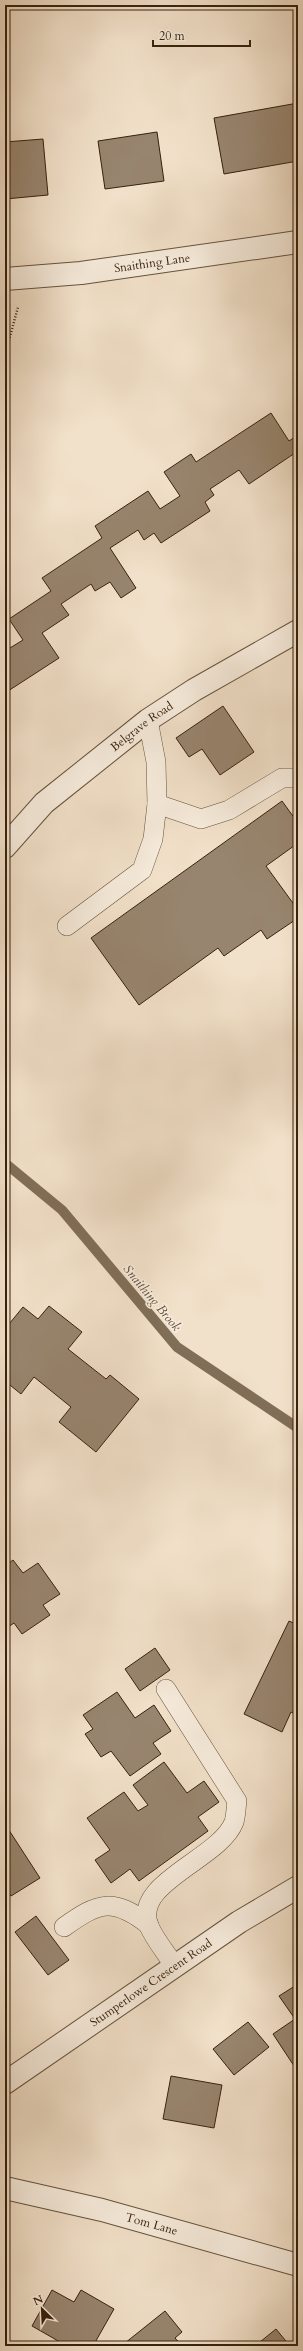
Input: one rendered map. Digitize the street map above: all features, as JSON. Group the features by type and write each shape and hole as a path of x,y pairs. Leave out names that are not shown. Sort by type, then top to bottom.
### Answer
{"street":[{"name":"Snaithing Lane","path":"5,279 81,273 298,242"},
{"name":"Belgrave Road","path":"6,843 44,803 148,720 194,690 298,631"},
{"name":"Stumperlowe Crescent Road","path":"5,2083 239,1922 298,1887"},
{"name":"Tom Lane","path":"5,2188 102,2210 298,2265"}],"lane":[{"path":"67,926 142,870 153,839 157,804 156,762 148,720"},
{"path":"157,804 201,819 229,810 282,778 298,778"},
{"path":"149,1925 146,1906 155,1891 219,1843 234,1822 237,1801 166,1689"},
{"path":"64,1927 88,1909 111,1906 131,1911 149,1925 175,1967"}],"path":[{"path":"5,355 26,277"}],"building":[{"path":"298,103 298,161 224,174 214,118"},
{"path":"157,132 164,181 105,189 98,141"},
{"path":"43,139 48,195 5,199 5,142"},
{"path":"271,413 289,441 298,435 298,451 249,484 239,470 210,489 214,495 205,502 210,511 161,543 154,533 144,540 138,530 110,548 136,588 121,598 110,582 95,591 91,584 61,604 69,615 42,633 59,658 5,693 5,651 23,640 9,619 51,591 42,578 102,538 95,526 148,491 160,509 180,496 164,472 191,454 196,462"},
{"path":"223,706 254,752 220,775 202,749 189,757 176,738"},
{"path":"282,801 298,823 298,843 266,866 298,910 298,918 267,939 261,930 224,956 218,948 139,1005 91,938"},
{"path":"49,1306 82,1332 68,1349 106,1379 110,1375 139,1399 96,1452 59,1422 71,1407 34,1377 21,1394 5,1381 5,1329 23,1307 38,1319"},
{"path":"13,1560 23,1573 38,1563 60,1594 43,1605 50,1615 22,1634 14,1623 5,1629 5,1566"},
{"path":"289,1621 298,1625 298,1716 291,1712 282,1732 244,1714"},
{"path":"155,1648 170,1670 140,1691 125,1669"},
{"path":"117,1692 135,1718 154,1705 171,1731 153,1743 161,1754 130,1776 111,1751 101,1757 85,1734 93,1729 83,1715"},
{"path":"164,1762 187,1793 204,1781 219,1802 198,1817 208,1831 139,1881 130,1869 111,1883 95,1860 110,1850 87,1818 124,1792 138,1811 148,1805 133,1785"},
{"path":"5,1824 40,1878 11,1896 5,1887"},
{"path":"36,1916 69,1960 48,1975 15,1932"},
{"path":"298,1984 298,2072 273,2034 295,2019 279,1996"},
{"path":"248,2022 269,2047 234,2075 213,2049"},
{"path":"171,2076 222,2085 214,2128 163,2119"},
{"path":"52,2290 74,2302 81,2290 114,2309 93,2346 67,2346 32,2326"},
{"path":"165,2311 182,2332 175,2338 182,2346 127,2346 125,2343"},
{"path":"276,2329 290,2346 255,2346"}],"waterway":[{"name":"Snaithing Brook","path":"5,1163 62,1210 177,1347 298,1428"}]}
